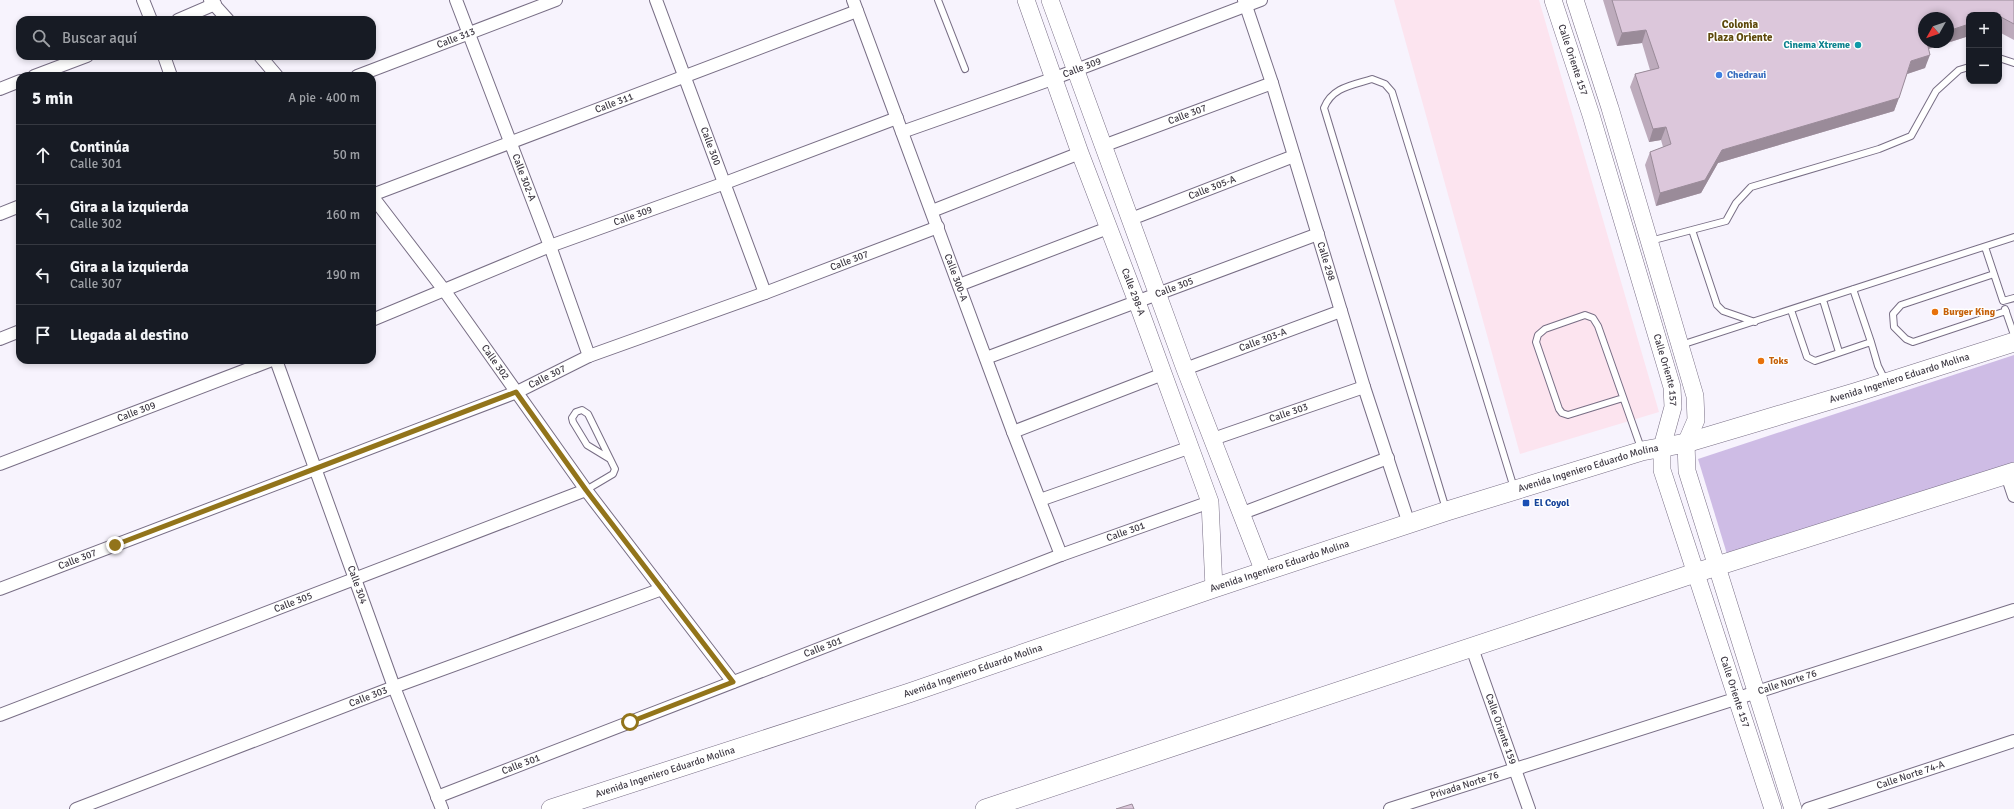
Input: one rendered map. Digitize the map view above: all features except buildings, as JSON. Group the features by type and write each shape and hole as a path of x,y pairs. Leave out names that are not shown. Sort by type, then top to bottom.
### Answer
{"main road":[{"name":"Avenida Ingeniero Eduardo Molina","path":"551,809 910,692 1214,588 1447,511 1642,451 1686,443 2014,342"},
{"path":"985,809 1696,573 2010,474"}],"street":[{"path":"143,0 149,16"},
{"name":"Calle 302-A","path":"456,0 511,141 589,356"},
{"name":"Calle 313","path":"367,72 556,0"},
{"name":"Calle 300","path":"656,0 765,293"},
{"name":"Calle 298-A","path":"1026,0 1055,78 1080,153 1137,302 1210,502 1214,588"},
{"path":"1050,0 1159,294 1185,369 1240,514 1264,572"},
{"name":"Calle 309","path":"902,132 1055,78 1245,3 1261,0"},
{"name":"Calle Oriente 157","path":"1553,0 1591,115 1672,387 1673,406 1662,447 1662,470 1773,809"},
{"name":"Calle Oriente 157","path":"1575,0 1610,108 1695,396 1696,420 1686,443 1687,471 1718,566 1755,692 1793,809"},
{"path":"186,16 212,2 224,16"},
{"name":"Calle 298","path":"1245,3 1272,83 1364,387 1409,524"},
{"name":"Calle 311","path":"376,194 511,141 683,76 855,6"},
{"name":"Calle 300-A","path":"855,6 1013,432 1061,555"},
{"path":"45,72 76,60"},
{"path":"165,60 170,72"},
{"path":"263,60 274,72"},
{"path":"0,89 16,83"},
{"name":"Calle 307","path":"1103,146 1272,83"},
{"path":"1591,115 1610,108"},
{"name":"Calle 309","path":"376,318 550,246 725,183 897,118"},
{"path":"932,211 1080,153"},
{"name":"Calle 305-A","path":"1131,219 1294,156"},
{"name":"Calle 302","path":"376,201 444,290 586,490 733,682"},
{"path":"0,214 16,208"},
{"name":"Calle 307","path":"0,589 516,392 589,356 765,293 938,227"},
{"path":"959,285 1108,228"},
{"name":"Calle 305","path":"986,358 1318,234"},
{"name":"Calle 303-A","path":"1185,369 1341,312"},
{"path":"0,339 16,333"},
{"name":"Calle 309","path":"0,464 262,364"},
{"name":"Calle 304","path":"278,364 317,469 394,687 442,809"},
{"path":"1013,432 1163,374"},
{"name":"Calle 303","path":"1212,438 1364,387"},
{"path":"1040,500 1191,447"},
{"path":"1240,514 1388,458"},
{"path":"2010,474 2014,496"},
{"name":"Calle 305","path":"0,715 356,580 586,490"},
{"name":"Calle 301","path":"437,797 1061,555 1210,502"},
{"name":"Calle 303","path":"76,809 394,687 662,589"},
{"name":"Calle Norte 76","path":"1516,769 2014,610"},
{"name":"Calle Oriente 159","path":"1472,648 1529,809"},
{"name":"Calle Norte 74-A","path":"1808,809 2014,741"},
{"name":"Privada Norte 76","path":"1390,809 1516,769"}],"lane":[{"path":"938,0 965,69"},
{"path":"2002,59 2014,63"},
{"path":"1649,241 1726,221 1736,203 1751,187 1879,149 1911,136 1936,91 1959,70 1966,67"},
{"path":"1447,511 1324,108 1327,98 1334,92 1372,79 1385,84 1392,92 1515,490"},
{"path":"1692,230 1717,305 1723,311 1755,322"},
{"path":"1680,346 2014,237"},
{"path":"1985,247 2014,335"},
{"path":"1994,274 1902,305 1893,314 1894,327 1906,339 1914,342 2006,311"},
{"path":"1853,289 1878,366 1887,382"},
{"path":"2003,301 2014,298"},
{"path":"1823,300 1839,352"},
{"path":"1791,310 1807,357 1815,361 1871,342"},
{"path":"1623,398 1568,415 1562,413 1558,409 1536,342 1538,335 1545,329 1585,316 1593,318 1598,326 1642,451"},
{"path":"586,490 615,472 615,469 588,414 582,410 576,412 572,418 573,422 587,445 610,459"}],"shaded area":[{"path":"1394,0 1539,0 1659,412 1520,454"},
{"path":"2014,355 2014,464 1727,554 1698,459"}],"place":[{"name":"Cinema Xtreme","path":"1858,45"},
{"name":"Chedraui","path":"1719,75"},
{"name":"Burger King","path":"1935,312"},
{"name":"Toks","path":"1761,361"},
{"name":"El Coyol","path":"1526,503"}],"district":[{"name":"Colonia Plaza Oriente","path":"1740,30"}],"route":[{"path":"115,545 516,392 586,490 733,682 630,722"}]}
